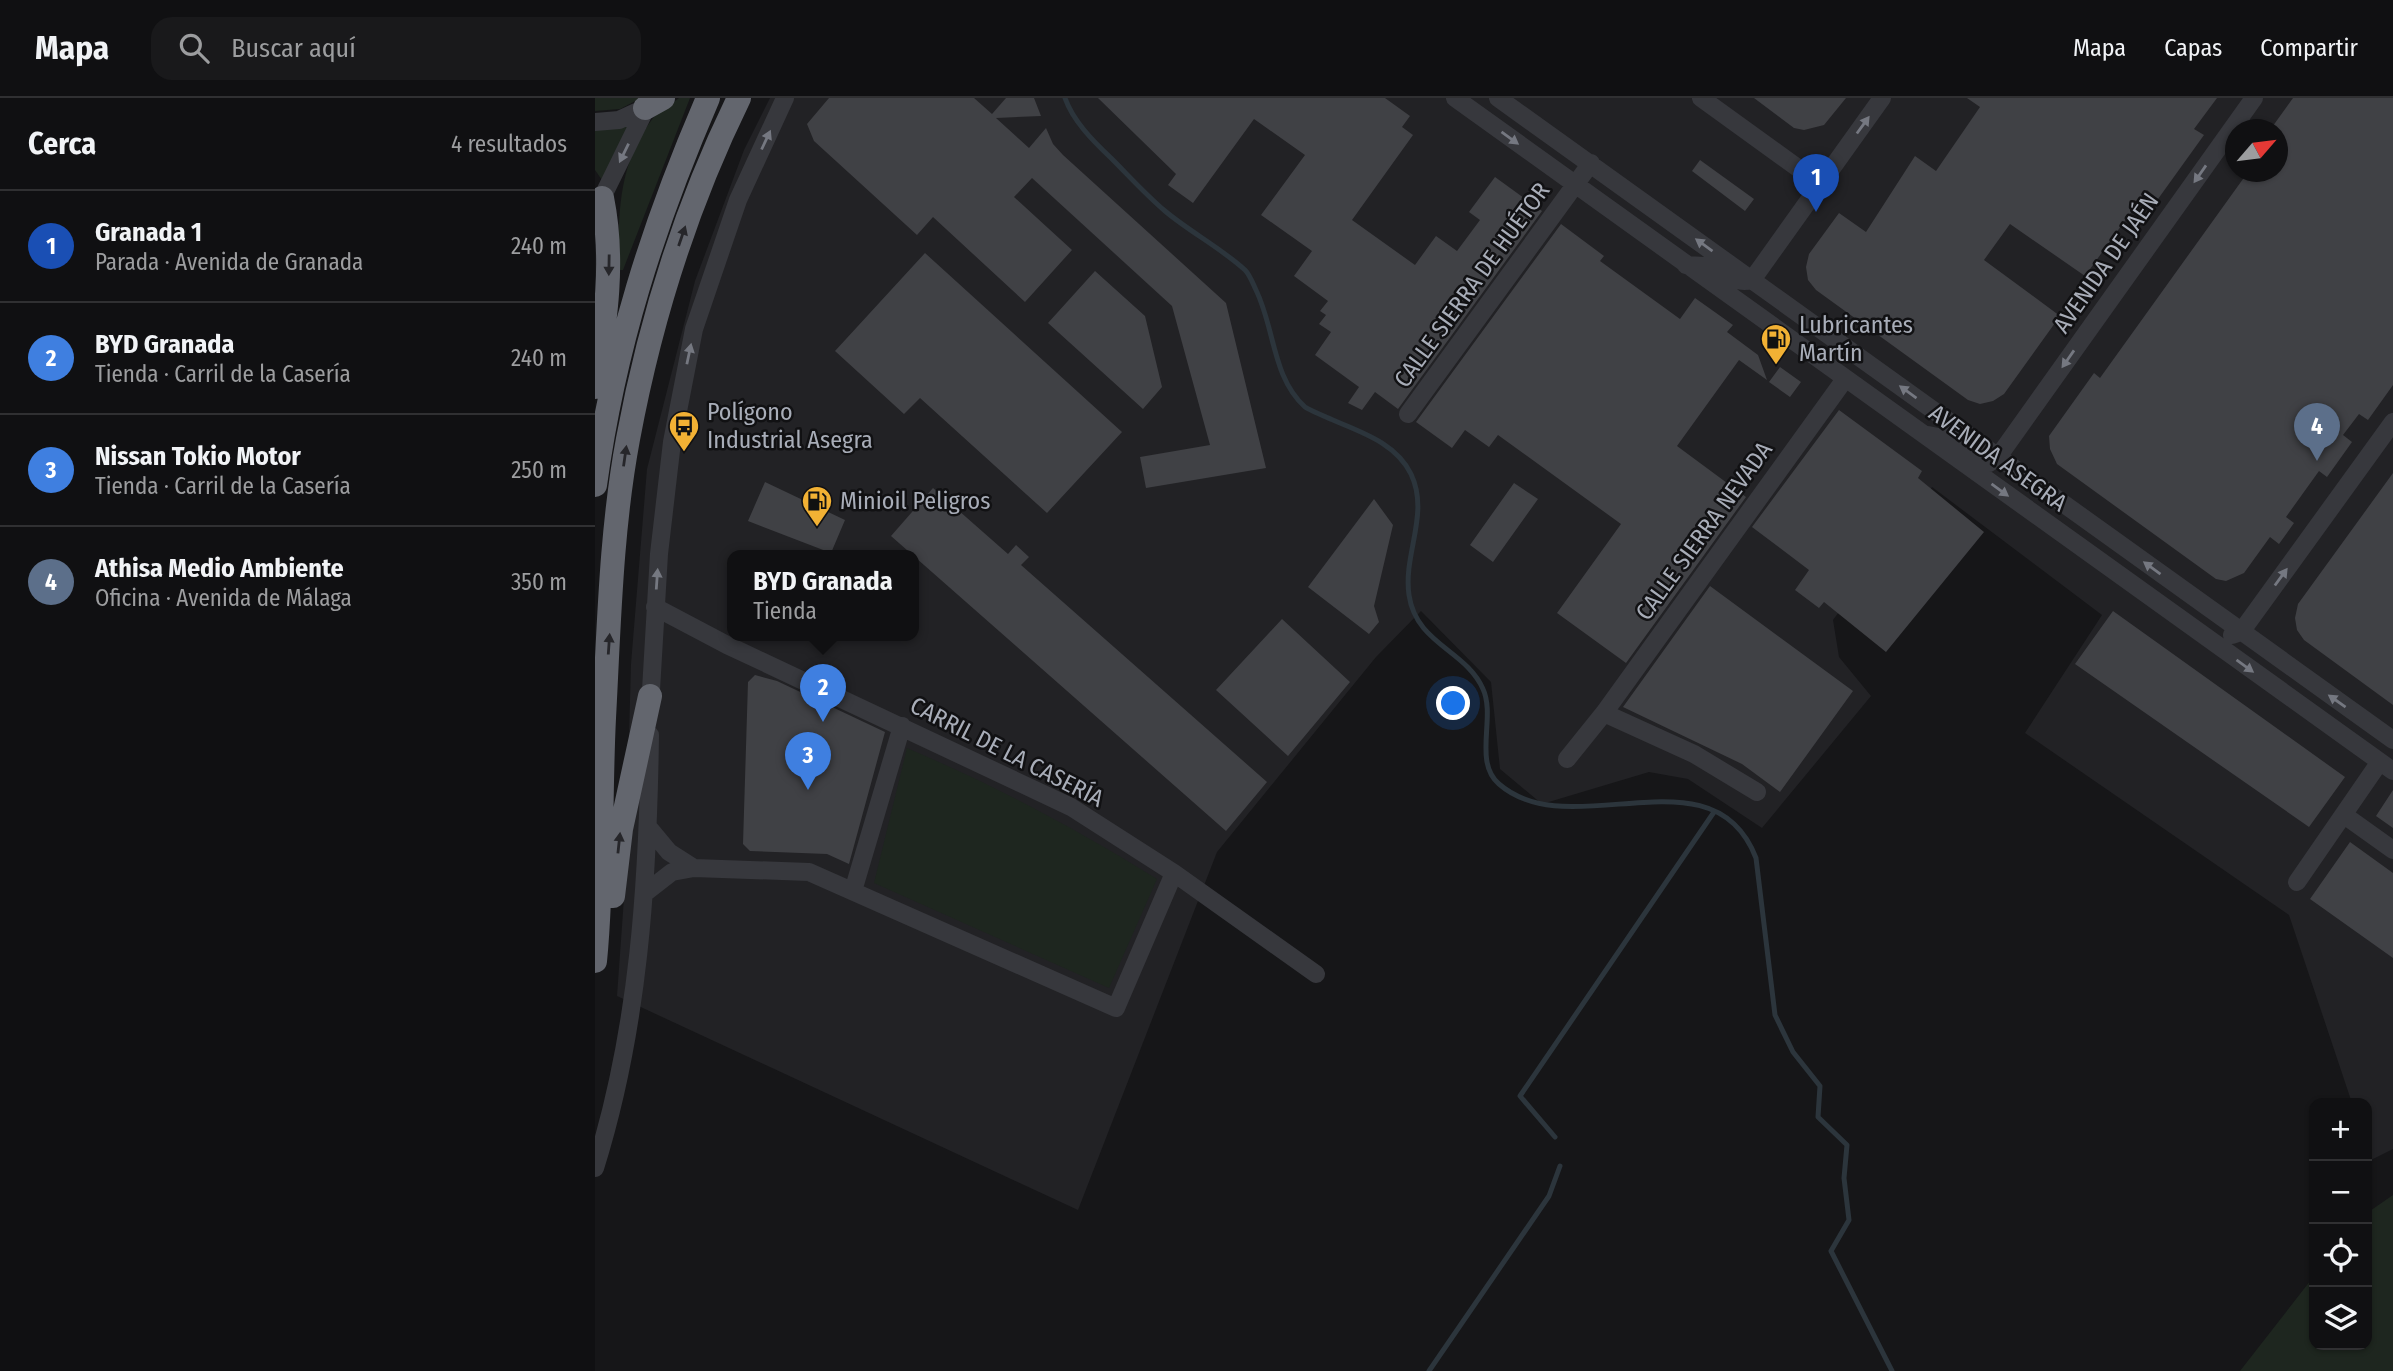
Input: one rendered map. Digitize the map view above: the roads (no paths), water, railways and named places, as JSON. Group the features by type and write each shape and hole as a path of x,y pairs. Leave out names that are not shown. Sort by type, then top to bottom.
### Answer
{"highway":[{"path":"595,485 630,309 668,190 708,98"},
{"path":"595,961 604,720 616,524 628,440 666,281 690,211 739,98"},
{"path":"595,387 608,304 609,233 597,199"},
{"path":"598,932 614,895 621,829 650,696"}],"street":[{"path":"595,1168 611,1116 631,1018 646,885 650,696 655,607 672,442 694,329 738,201 785,98"},
{"name":"AVENIDA ASEGRA","path":"1455,98 1469,103 1575,185 2386,767"},
{"name":"AVENIDA ASEGRA","path":"1498,98 2393,740"},
{"path":"1701,98 1819,184"},
{"path":"1686,265 1712,267 1729,279 1744,282 1752,280 1882,98"},
{"name":"AVENIDA DE JAÉN","path":"1998,457 2254,98"},
{"path":"595,122 619,120 653,101"},
{"path":"597,199 653,101"},
{"path":"1575,185 1591,163"},
{"name":"CALLE SIERRA DE HUÉTOR","path":"1408,414 1575,185"},
{"name":"CALLE SIERRA NEVADA","path":"1567,759 1604,713 1845,379"},
{"path":"2168,610 2199,618 2215,631 2231,635 2241,632 2393,422"},
{"path":"1921,433 1953,440 1973,456 1989,463 1998,457"},
{"name":"CARRIL DE LA CASERÍA","path":"655,607 727,645 1071,807 1174,873 1315,974"},
{"path":"1604,713 1694,754 1757,792"},
{"path":"853,891 902,726"},
{"path":"2297,882 2344,816 2386,767"},
{"path":"2344,816 2393,850"},
{"path":"649,828 669,852 694,868"},
{"path":"646,885 672,872 694,868 809,872 1116,1008 1174,873"}],"waterway":[{"path":"1065,98 1084,130 1151,198 1247,272 1262,305 1286,382 1305,407 1374,438 1395,453 1411,474 1418,504 1408,580 1413,612 1421,625 1465,665 1483,689 1487,713 1487,764 1491,775 1499,784 1529,801 1563,806 1675,802 1708,808 1736,825 1756,858 1775,1015 1793,1052 1820,1086 1818,1117 1847,1145 1844,1178 1849,1220 1831,1251 1892,1371"},
{"path":"1555,1137 1520,1096 1714,812"},
{"path":"1429,1371 1549,1196 1560,1166"}],"place":[{"name":"Granada 1","path":"1816,212"},
{"name":"Lubricantes Martín","path":"1776,366"},
{"name":"Polígono Industrial Asegra","path":"684,453"},
{"name":"Athisa Medio Ambiente","path":"2317,461"},
{"name":"Minioil Peligros","path":"817,528"},
{"name":"BYD Granada","path":"823,722"},
{"name":"Nissan Tokio Motor","path":"808,790"}]}
